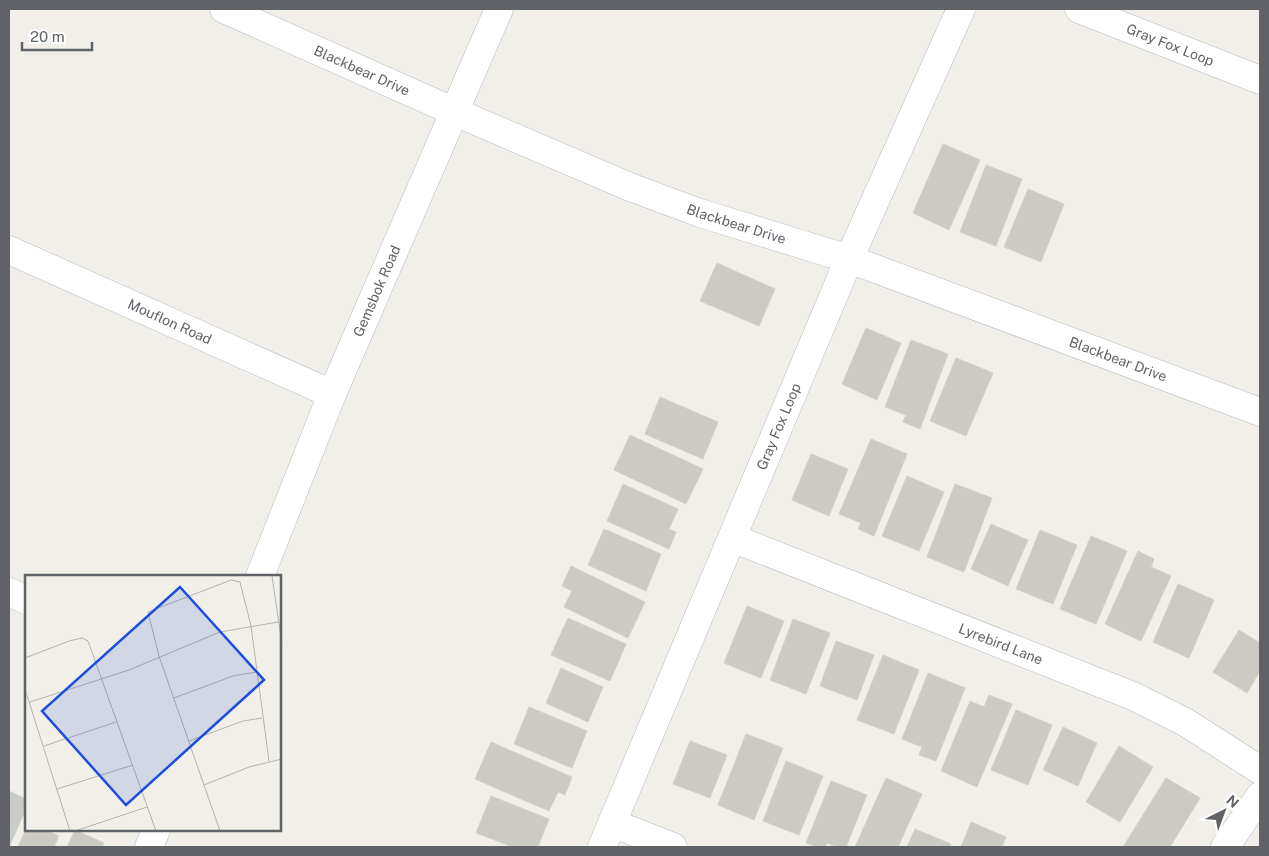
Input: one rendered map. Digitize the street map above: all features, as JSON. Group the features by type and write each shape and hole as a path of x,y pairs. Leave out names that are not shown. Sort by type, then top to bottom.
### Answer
{"street":[{"name":"Blackbear Drive","path":"224,9 455,112 639,190 700,213 849,259 1260,412"},
{"name":"Gemsbok Road","path":"260,575 332,394 499,9"},
{"name":"Gray Fox Loop","path":"607,835 849,259 961,9"},
{"name":"Gray Fox Loop","path":"1079,9 1260,80"},
{"name":"Mouflon Road","path":"9,250 332,394"},
{"name":"Lyrebird Lane","path":"732,538 1133,696 1185,722 1260,770"},
{"path":"9,592 25,600"},
{"path":"1225,847 1260,796"},
{"path":"149,847 156,831"},
{"path":"607,835 673,847"}],"building":[{"path":"943,144 980,160 949,230 913,213"},
{"path":"986,165 1022,179 996,246 960,232"},
{"path":"1028,189 1064,204 1041,262 1004,247"},
{"path":"717,263 775,289 759,326 700,301"},
{"path":"866,328 901,343 877,400 842,384"},
{"path":"911,340 948,354 920,429 903,422 906,415 885,407"},
{"path":"956,358 993,373 966,436 930,421"},
{"path":"660,397 718,422 703,459 645,434"},
{"path":"630,435 703,469 686,504 614,470"},
{"path":"871,439 907,454 874,536 858,529 861,523 839,514"},
{"path":"811,454 848,469 829,516 792,500"},
{"path":"907,476 944,492 919,551 882,536"},
{"path":"623,484 678,509 669,529 676,532 669,549 607,521"},
{"path":"955,484 992,498 964,572 927,557"},
{"path":"991,524 1028,540 1008,586 971,569"},
{"path":"604,529 661,554 646,591 588,565"},
{"path":"1040,530 1077,545 1053,604 1016,589"},
{"path":"1091,536 1127,551 1096,624 1060,609"},
{"path":"1138,551 1154,559 1151,567 1171,576 1141,641 1105,624"},
{"path":"571,566 645,602 628,638 564,607 572,591 562,586"},
{"path":"1178,584 1214,600 1189,658 1153,642"},
{"path":"747,606 784,621 761,678 724,663"},
{"path":"568,618 626,644 610,681 551,655"},
{"path":"793,619 830,633 806,694 770,680"},
{"path":"1239,630 1260,643 1260,671 1247,693 1213,672"},
{"path":"836,641 874,655 857,700 820,686"},
{"path":"883,655 919,670 894,734 857,720"},
{"path":"561,668 603,687 588,722 546,703"},
{"path":"928,673 965,688 936,761 919,755 922,747 902,739"},
{"path":"989,695 1012,704 977,787 941,771 970,701 984,707"},
{"path":"529,707 587,731 572,768 514,744"},
{"path":"1016,710 1052,725 1028,785 991,770"},
{"path":"1063,727 1097,743 1078,786 1043,770"},
{"path":"746,734 783,748 754,820 718,805"},
{"path":"690,741 727,755 710,798 673,784"},
{"path":"491,742 572,777 565,795 558,792 549,811 475,779"},
{"path":"1119,746 1153,767 1120,822 1086,802"},
{"path":"786,761 823,776 799,835 763,821"},
{"path":"886,778 922,794 898,847 855,847"},
{"path":"1166,778 1200,798 1170,847 1123,847"},
{"path":"831,781 867,795 846,847 838,847 827,843 825,847 818,847 806,843"},
{"path":"9,791 25,799 25,811 9,847"},
{"path":"491,796 549,819 538,847 513,847 476,833"},
{"path":"971,822 1006,837 1002,847 961,847"},
{"path":"915,829 951,844 949,847 907,847"},
{"path":"25,831 47,831 59,836 54,847 18,847"},
{"path":"75,831 104,843 102,847 67,847"}]}
